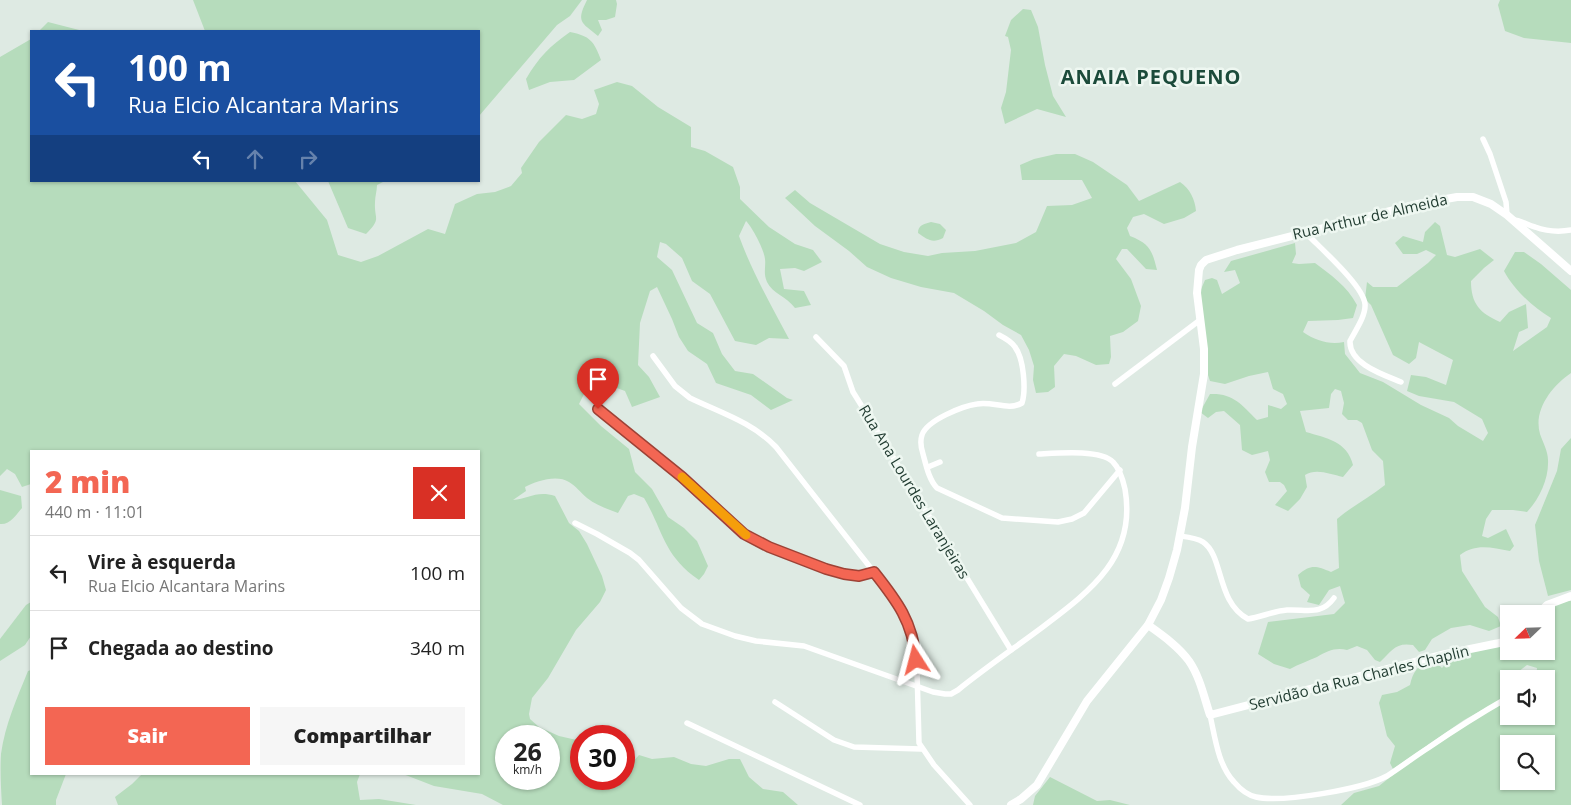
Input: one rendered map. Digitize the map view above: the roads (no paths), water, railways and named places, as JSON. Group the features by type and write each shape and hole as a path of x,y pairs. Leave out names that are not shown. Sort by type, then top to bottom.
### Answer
{"street":[{"path":"1483,139 1490,154 1510,217 1543,229 1571,230"},
{"name":"Rua Arthur de Almeida","path":"1200,320 1197,293 1198,281 1201,265 1206,260 1305,232 1418,204 1457,197 1473,197 1491,204 1510,217 1571,271"},
{"path":"1305,232 1357,286 1363,297 1364,310 1350,341 1354,355 1361,362 1378,372 1402,382"},
{"path":"1010,805 1022,799 1037,785 1087,701 1148,625 1167,585 1180,536 1185,508 1192,447 1204,374 1204,349 1200,320 1114,384"},
{"path":"999,335 1011,342 1019,353 1024,384 1022,403 1010,408 994,404 977,404 937,420 926,428 922,435 921,445 932,483 938,488 1002,518 1048,522 1065,521 1084,513 1120,470"},
{"name":"Rua Ana Lourdes Laranjeiras","path":"816,337 844,366 854,392 863,408 1011,650"},
{"path":"654,356 681,392 690,398 752,426 766,436 900,607 910,625 915,650 918,686 918,738 921,749 970,805"},
{"path":"598,409 682,477 744,534 769,547 826,569 859,576 874,572"},
{"path":"575,524 619,546 635,557 682,608 702,624 735,636 756,641 804,646 868,670 939,693 951,694 1078,600 1103,577 1122,542 1126,530 1125,489 1120,470 1113,461 1106,456 1096,454 1039,454"},
{"path":"928,467 940,462"},
{"path":"1180,536 1201,541 1210,548 1228,598 1234,609 1248,619 1287,610 1317,610 1327,606 1334,598"},
{"path":"1547,605 1571,596"},
{"path":"1148,625 1179,649 1189,661 1197,676 1226,772 1244,792 1257,797 1294,797 1355,787 1380,778 1500,702"},
{"name":"Servidão da Rua Charles Chaplin","path":"1210,715 1441,655 1500,643"},
{"path":"775,702 834,740 844,744 854,747 921,749"},
{"path":"687,723 860,805"}],"district":[{"name":"ANAIA PEQUENO","path":"1151,77"}]}
